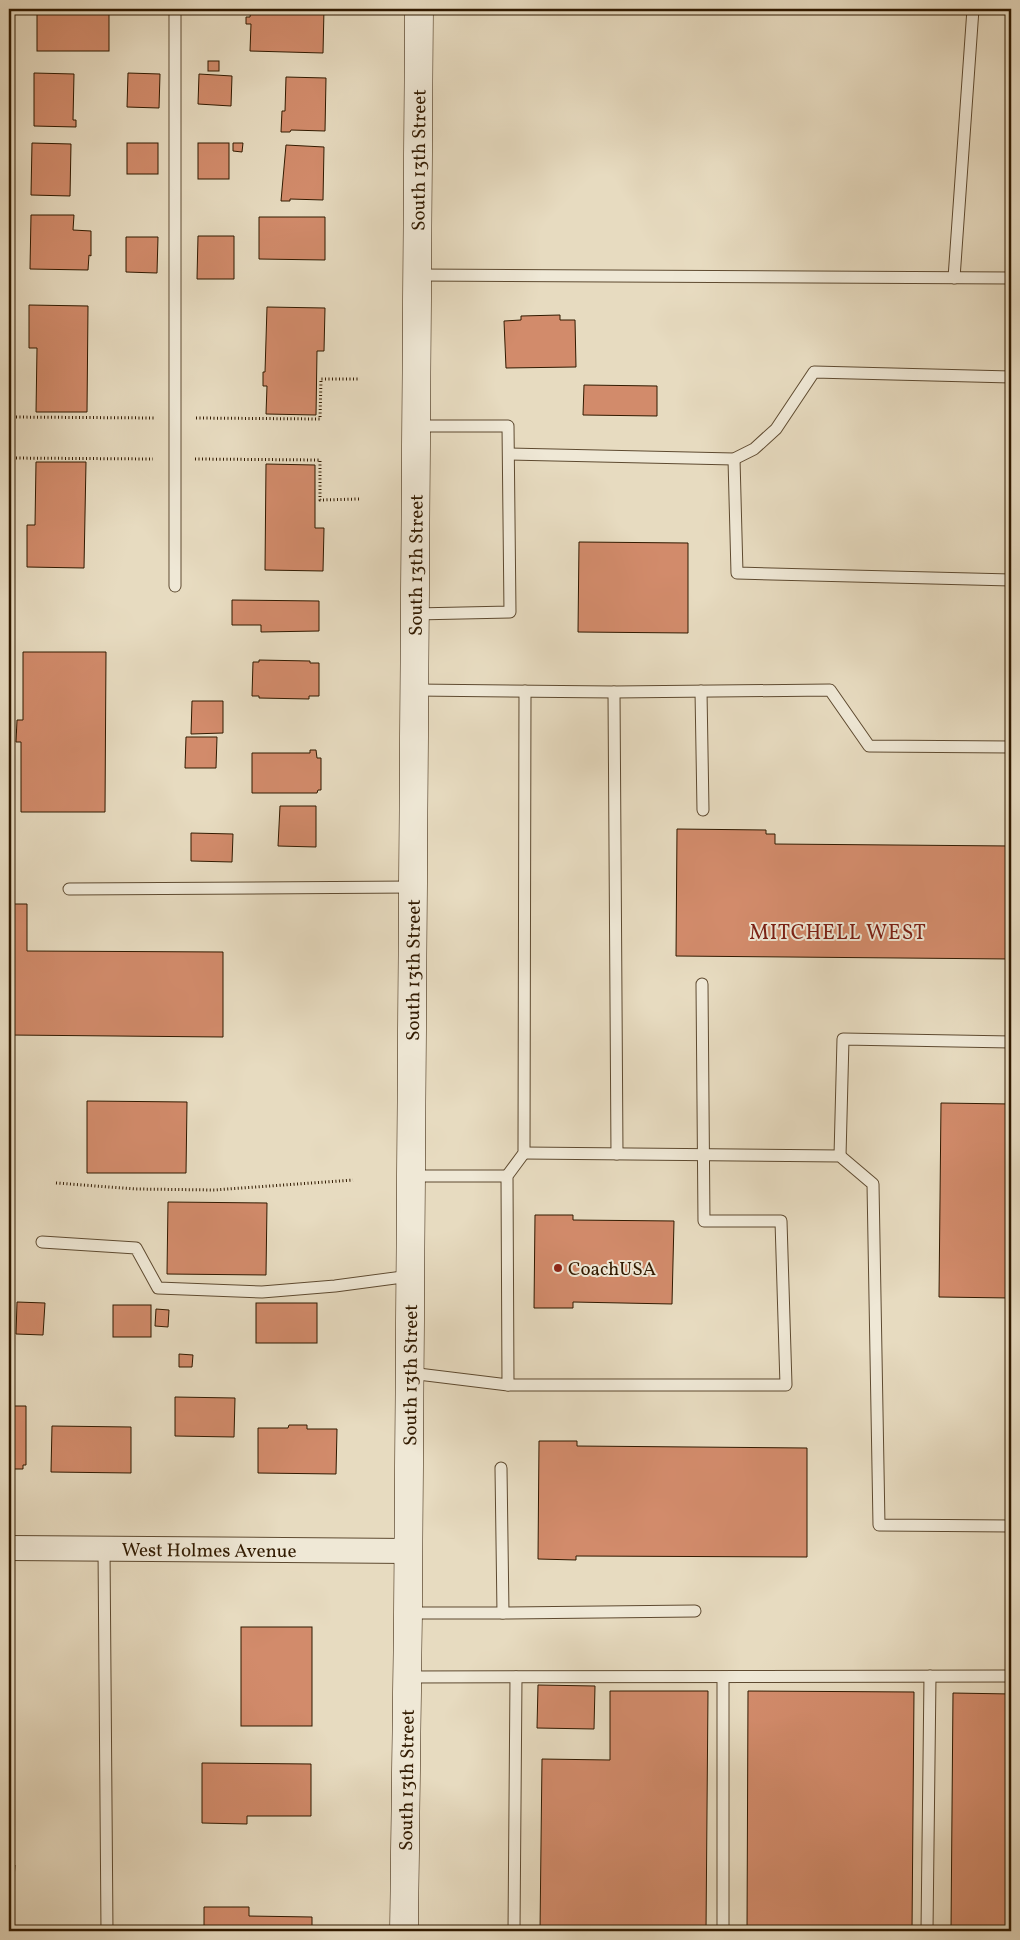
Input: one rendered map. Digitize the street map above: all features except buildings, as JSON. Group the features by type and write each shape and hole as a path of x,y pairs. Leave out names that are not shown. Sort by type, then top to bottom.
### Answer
{"street":[{"name":"South 13th Street","path":"404,1931 410,1373 419,9"},
{"name":"West Holmes Avenue","path":"9,1548 408,1551"}],"lane":[{"path":"175,9 175,586"},
{"path":"954,278 973,9"},
{"path":"417,275 1011,278"},
{"path":"509,454 734,459 754,449 776,429 814,372 1011,377"},
{"path":"415,614 510,612 508,426 416,426"},
{"path":"734,459 737,574 1011,580"},
{"path":"415,690 614,692 830,690 869,746 1011,747"},
{"path":"508,1385 507,1176 524,1153 525,691"},
{"path":"700,691 703,810"},
{"path":"614,692 617,1154"},
{"path":"70,889 413,887"},
{"path":"410,1373 508,1385 786,1385 781,1221 704,1221 702,984"},
{"path":"840,1156 843,1039 1011,1042"},
{"path":"524,1153 840,1156 873,1184 879,1525 1011,1526"},
{"path":"410,1176 507,1176"},
{"path":"42,1242 136,1248 158,1288 262,1292 335,1286 410,1276"},
{"path":"501,1468 503,1612"},
{"path":"104,1549 107,1931"},
{"path":"408,1612 695,1611"},
{"path":"927,1931 930,1676"},
{"path":"407,1677 1011,1676"},
{"path":"514,1931 516,1677"},
{"path":"723,1677 723,1931"}],"path":[{"path":"9,731 17,731"},
{"path":"56,1183 136,1189 215,1190 353,1180"}],"place":[{"name":"CoachUSA","path":"558,1268"}],"district":[{"name":"MITCHELL WEST","path":"838,932"}]}
